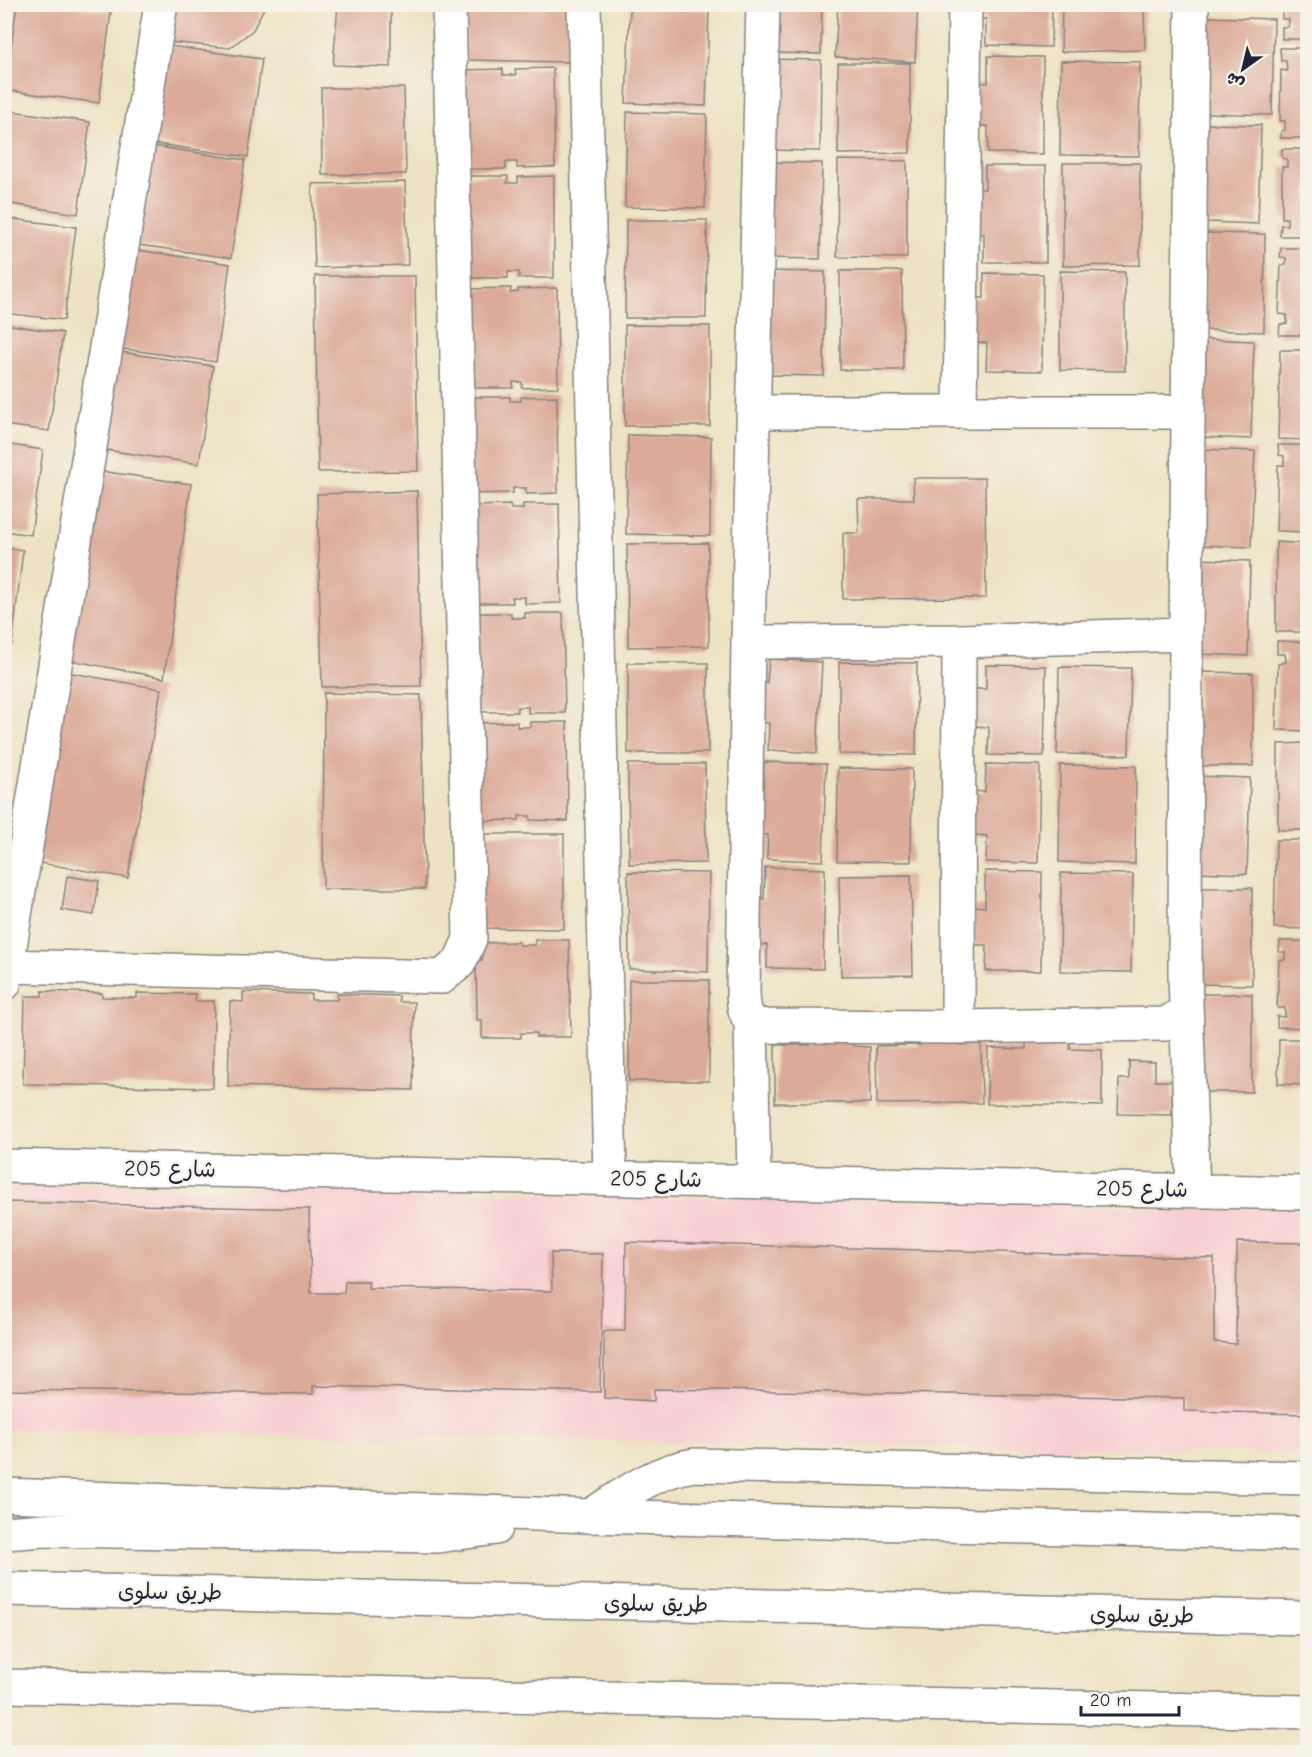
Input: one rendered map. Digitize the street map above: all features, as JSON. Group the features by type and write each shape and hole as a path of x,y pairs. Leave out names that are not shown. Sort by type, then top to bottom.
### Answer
{"main road":[{"path":"161,4 6,975 442,977 459,963 470,939 449,4"},
{"path":"584,4 610,1179"},
{"path":"753,1181 751,1022 746,1013 743,992 748,642 763,4"},
{"path":"960,412 965,4"},
{"path":"1192,4 1186,634 1185,976 1187,993 1185,1012 1193,1190"},
{"path":"753,412 1188,412"},
{"path":"748,642 959,641 1186,634"},
{"path":"958,1027 959,641"},
{"path":"751,1022 767,1026 958,1027 1166,1024 1185,1012"},
{"name":"شارع 205","path":"4,1166 1308,1193"},
{"path":"4,1533 44,1530 438,1536 590,1516 656,1476 678,1467 694,1465 1308,1478"},
{"path":"4,1495 590,1516 1308,1534"},
{"name":"طريق سلوى","path":"4,1589 1308,1618"},
{"path":"4,1686 1308,1712"}],"shaded area":[{"path":"5,1183 1307,1210 1307,1453 5,1430"}],"building":[{"path":"17,4 60,4 111,12 99,103 5,90"},
{"path":"174,4 266,4 253,30 230,48 168,42"},
{"path":"338,4 391,4 391,67 333,65"},
{"path":"466,4 569,4 569,62 466,60"},
{"path":"766,4 822,4 821,54 772,53"},
{"path":"838,4 918,4 915,62 835,57"},
{"path":"977,4 1052,4 1051,47 986,45 986,19 977,19"},
{"path":"1062,4 1144,4 1145,50 1061,52"},
{"path":"1282,4 1308,4 1308,39 1282,39 1282,27 1288,27 1289,19 1282,19"},
{"path":"630,7 709,10 706,106 626,103"},
{"path":"1208,17 1274,19 1272,115 1206,113"},
{"path":"163,45 262,59 248,157 149,143"},
{"path":"1280,48 1308,48 1308,138 1281,138 1281,131 1285,130 1285,121 1280,121 1281,70 1287,71 1286,60 1281,61"},
{"path":"988,56 1043,57 1043,154 988,153 988,126 975,126 976,82 988,83"},
{"path":"767,59 821,60 820,151 766,150"},
{"path":"1061,61 1140,62 1139,156 1060,155"},
{"path":"838,63 910,63 910,153 838,154"},
{"path":"553,68 555,167 517,168 517,162 506,162 506,169 464,169 464,70 503,69 503,75 516,75 515,69"},
{"path":"321,88 404,88 406,174 322,175"},
{"path":"4,110 90,122 78,214 4,203"},
{"path":"627,112 707,114 705,208 625,207"},
{"path":"1207,124 1261,125 1258,224 1207,222 1207,196 1194,196"},
{"path":"146,145 245,160 231,258 132,244"},
{"path":"1282,149 1308,149 1308,236 1280,236 1281,225 1287,225 1287,218 1282,218 1282,167 1287,167 1287,159 1282,158"},
{"path":"838,160 907,161 907,258 837,257"},
{"path":"767,162 822,163 820,259 766,258"},
{"path":"1063,163 1140,163 1140,265 1063,266"},
{"path":"985,166 1046,166 1046,262 984,262 984,234 972,234 972,189 985,189"},
{"path":"465,176 508,176 507,183 518,183 518,177 554,176 554,278 519,278 519,272 508,272 508,278 465,278"},
{"path":"405,182 408,265 315,268 312,184"},
{"path":"4,218 76,227 64,320 4,313"},
{"path":"626,220 707,220 706,318 625,318"},
{"path":"1206,233 1265,234 1264,332 1204,330"},
{"path":"1281,248 1308,248 1308,335 1279,335 1280,324 1287,324 1287,315 1279,314 1281,265 1286,265 1286,258 1280,257"},
{"path":"131,249 230,264 216,362 117,348"},
{"path":"765,271 825,272 824,376 764,375"},
{"path":"840,271 902,271 903,370 840,370"},
{"path":"1060,271 1125,272 1125,371 1060,370"},
{"path":"984,273 1043,274 1042,371 986,370 987,343 971,342 972,298 984,298"},
{"path":"315,276 415,276 418,471 318,472"},
{"path":"511,288 510,293 518,292 518,289 557,288 558,387 522,388 522,382 513,382 513,388 469,388 466,289"},
{"path":"4,324 63,333 49,431 4,425"},
{"path":"625,325 710,326 710,426 625,426"},
{"path":"1199,339 1254,341 1251,439 1198,437"},
{"path":"1280,350 1308,350 1308,440 1278,439"},
{"path":"114,351 213,366 199,464 100,449"},
{"path":"557,396 558,493 526,494 526,488 513,488 513,493 469,494 469,397 510,397 510,401 521,401 521,397"},
{"path":"628,435 711,437 710,536 626,534"},
{"path":"4,444 43,450 31,535 4,531"},
{"path":"1278,445 1308,445 1308,532 1276,531 1278,465 1284,465 1284,456 1279,455"},
{"path":"1198,449 1255,451 1251,547 1195,545"},
{"path":"93,470 191,484 164,678 64,659"},
{"path":"913,478 985,478 986,598 843,599 843,533 859,533 858,499 914,499"},
{"path":"417,491 421,686 322,687 317,494"},
{"path":"523,504 559,504 561,603 525,604 525,597 512,597 513,603 471,603 471,506 510,505 511,509 523,509"},
{"path":"1276,542 1308,544 1308,632 1276,632"},
{"path":"708,543 709,646 628,647 627,544"},
{"path":"4,548 23,550 12,644 4,643"},
{"path":"1198,559 1250,561 1248,656 1196,654"},
{"path":"473,613 511,613 511,618 525,618 525,613 563,613 565,713 528,713 528,707 517,707 517,712 474,712"},
{"path":"1277,641 1308,642 1308,731 1276,730 1278,664 1286,662 1285,654 1277,654"},
{"path":"769,659 822,662 817,753 768,750 769,723 756,723 758,682 767,683"},
{"path":"839,662 917,663 916,755 839,754"},
{"path":"628,663 708,663 708,753 628,753"},
{"path":"986,665 1046,666 1044,756 988,755 989,727 974,726 975,689 986,689"},
{"path":"1059,667 1131,668 1129,755 1057,754"},
{"path":"66,672 161,689 128,878 34,862"},
{"path":"1197,672 1253,673 1253,766 1198,766"},
{"path":"324,693 421,695 425,889 323,889"},
{"path":"517,722 517,727 530,727 530,722 567,722 568,821 530,820 530,816 519,816 519,820 477,821 475,723"},
{"path":"1308,743 1308,830 1278,830 1278,744"},
{"path":"764,762 826,764 823,861 767,859 768,835 753,834 754,792 763,793"},
{"path":"628,764 705,764 706,863 629,864"},
{"path":"986,764 1040,765 1038,863 986,862 987,836 971,835 972,791 985,792"},
{"path":"1060,765 1136,766 1135,864 1059,862"},
{"path":"838,768 912,769 911,862 837,861"},
{"path":"1196,776 1250,778 1247,874 1197,872"},
{"path":"475,834 564,834 564,929 474,928"},
{"path":"1276,840 1308,840 1308,929 1274,928"},
{"path":"765,867 825,869 823,969 767,968 767,945 754,944 755,899 764,899"},
{"path":"985,871 1042,872 1041,971 986,971 987,945 974,945 974,906 985,907"},
{"path":"628,872 709,873 708,972 629,969"},
{"path":"1061,873 1133,874 1131,972 1060,971"},
{"path":"911,875 913,975 841,976 839,876"},
{"path":"67,876 99,881 94,915 62,910"},
{"path":"1196,888 1252,888 1252,985 1196,984"},
{"path":"535,940 569,940 571,1037 536,1037 536,1033 521,1033 521,1038 482,1038 482,1020 477,1020 476,960 482,960 482,943 519,942 519,945 535,945"},
{"path":"1280,941 1308,941 1308,1028 1277,1027 1277,1016 1285,1017 1285,1008 1277,1008 1279,960 1285,960 1285,952 1279,952"},
{"path":"629,980 709,980 709,1081 629,1081"},
{"path":"42,991 102,993 102,997 137,998 137,993 195,994 195,1001 214,1001 213,1088 23,1084 25,996 42,996"},
{"path":"243,992 311,994 311,1000 337,1000 337,994 399,996 399,1002 414,1002 413,1090 228,1086 230,1001 243,1002"},
{"path":"1197,994 1252,994 1252,1092 1200,1092"},
{"path":"959,1038 959,1045 981,1044 982,1103 877,1104 876,1046 920,1045 920,1039"},
{"path":"810,1039 852,1039 853,1046 870,1047 870,1103 775,1103 775,1045 810,1045"},
{"path":"1279,1039 1308,1039 1308,1085 1278,1084"},
{"path":"1026,1042 1070,1042 1070,1049 1102,1050 1102,1106 987,1104 988,1048 1026,1049"},
{"path":"1129,1061 1155,1062 1155,1081 1172,1081 1172,1115 1118,1114 1119,1079 1129,1079"},
{"path":"4,1202 309,1209 311,1293 344,1293 345,1281 369,1281 368,1288 552,1291 551,1253 603,1254 600,1392 313,1386 313,1394 4,1390"},
{"path":"626,1242 1214,1258 1214,1342 1236,1344 1237,1242 1308,1243 1308,1414 1184,1411 1184,1398 654,1389 654,1401 604,1398 604,1331 625,1331"}]}
